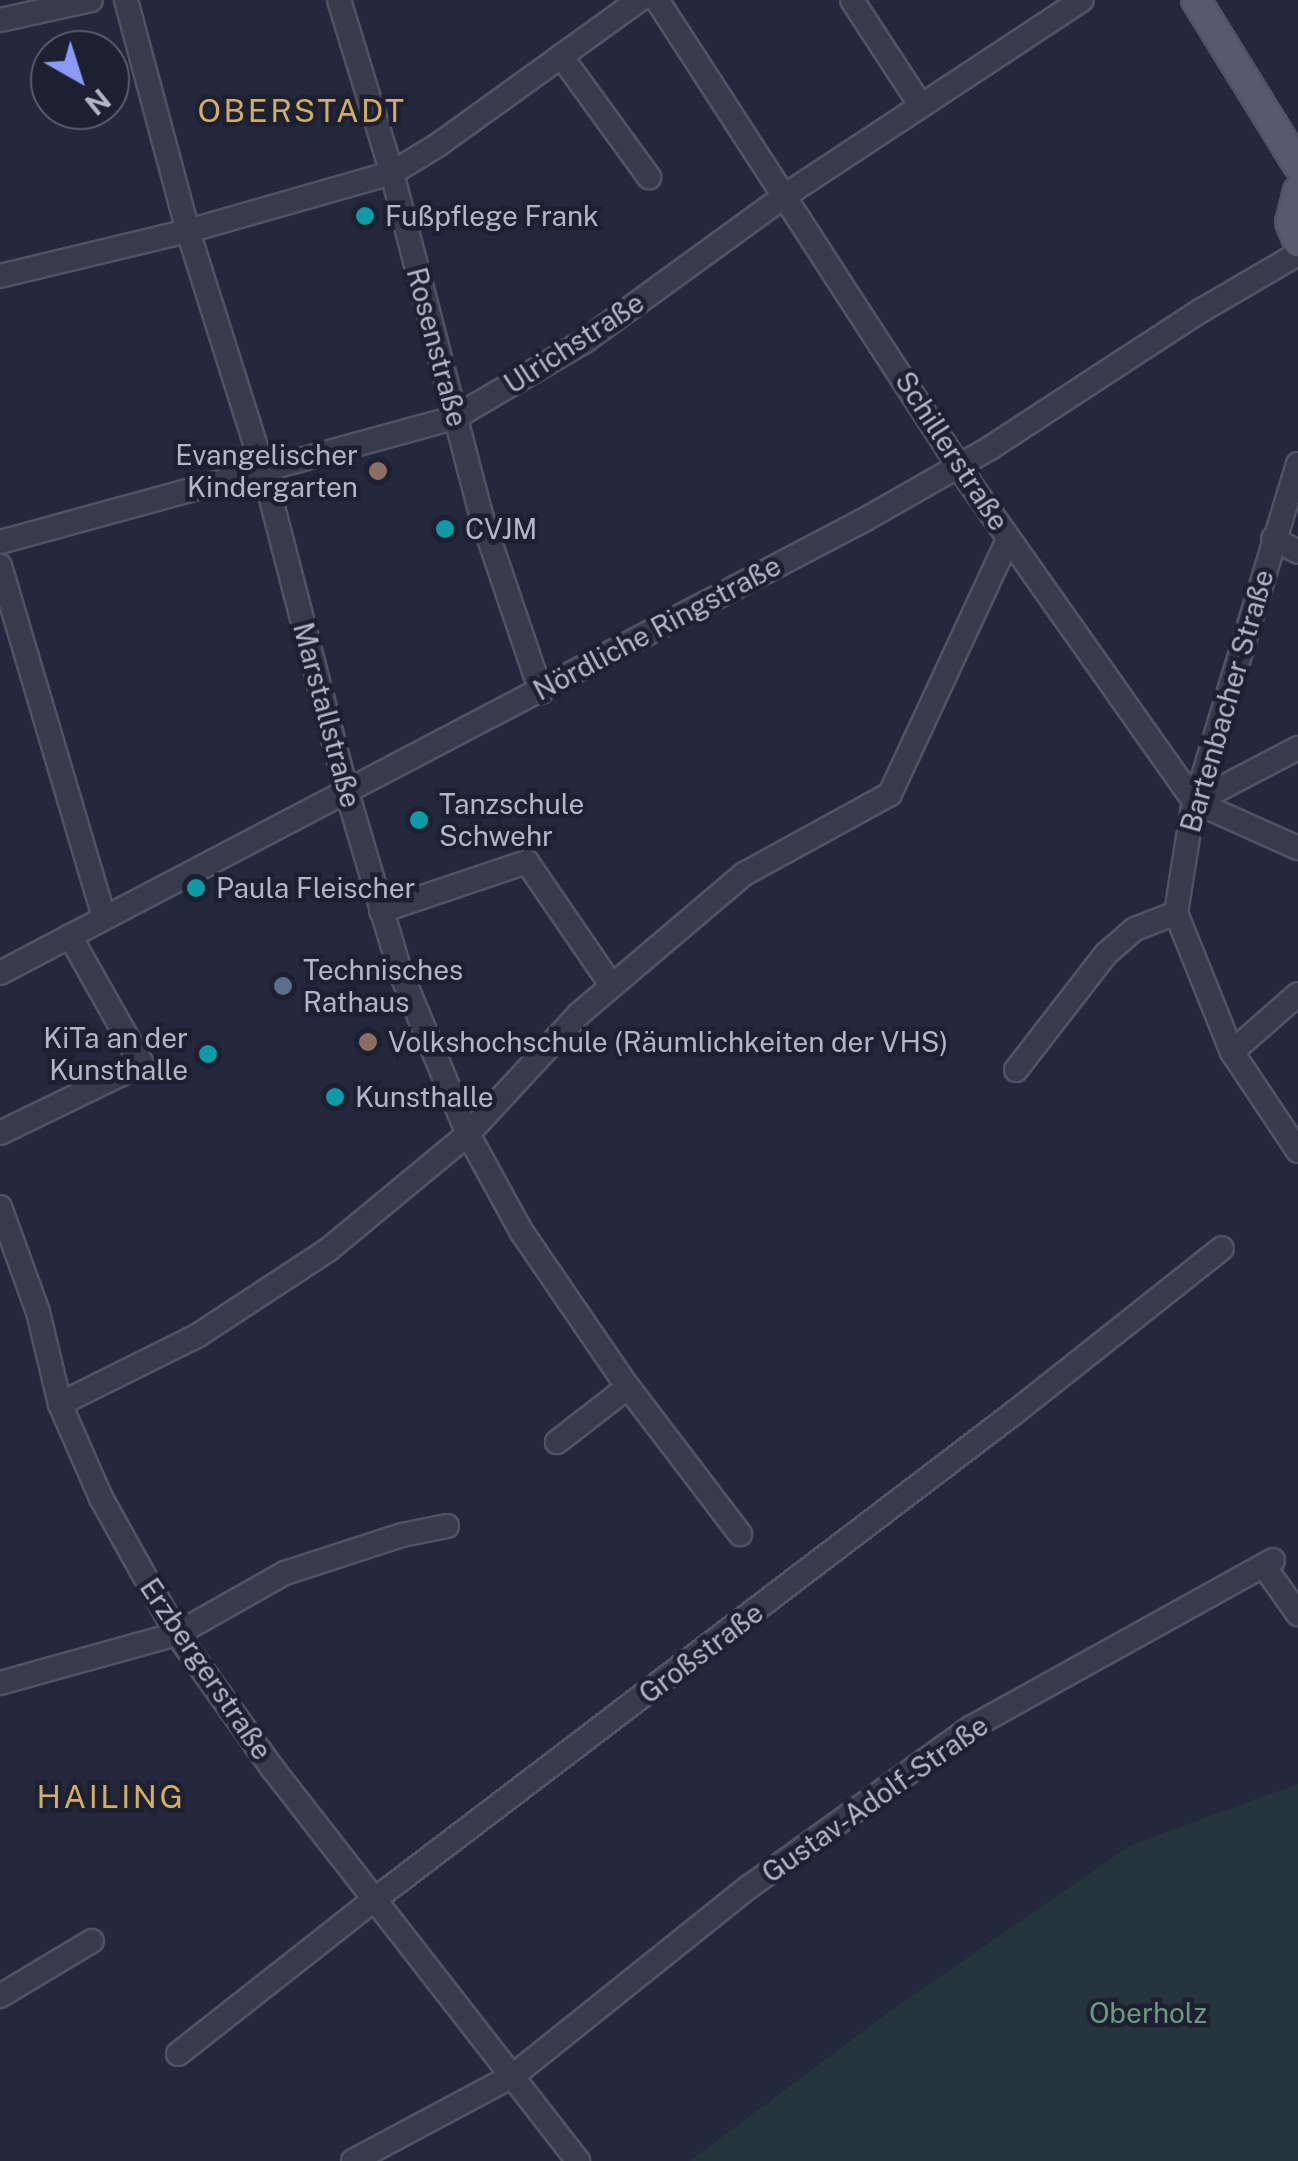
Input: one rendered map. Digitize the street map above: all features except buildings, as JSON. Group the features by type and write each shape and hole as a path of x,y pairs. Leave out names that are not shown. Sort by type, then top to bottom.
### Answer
{"main road":[{"path":"1196,0 1298,164"},
{"path":"1298,191 1290,222 1298,242"}],"street":[{"path":"0,20 90,0"},
{"name":"Marstallstraße","path":"126,0 188,231 264,472 381,911 423,1031 468,1134 521,1231 628,1387 740,1534"},
{"name":"Rosenstraße","path":"339,0 392,173 481,514 541,692"},
{"path":"0,276 188,231 392,173 639,0"},
{"name":"Schillerstraße","path":"657,0 959,467 1195,802"},
{"path":"852,0 921,106"},
{"name":"Ulrichstraße","path":"0,542 456,417 586,342 786,195 1082,0"},
{"path":"561,56 650,176"},
{"name":"Nördliche Ringstraße","path":"0,973 504,705 541,692 959,467 1202,310 1298,254"},
{"name":"Bartenbacher Straße","path":"1176,914 1195,802 1298,464"},
{"path":"1273,539 1298,552"},
{"path":"60,1404 175,1348 262,1296 328,1250 468,1134 578,1014 757,865 890,794 1008,540"},
{"path":"0,566 104,917"},
{"path":"1195,802 1298,748"},
{"path":"1195,802 1298,848"},
{"path":"381,911 527,862 612,986"},
{"path":"1016,1070 1106,954 1135,930 1176,914 1232,1052 1298,1151"},
{"path":"0,1133 142,1064 70,936"},
{"path":"1232,1052 1298,994"},
{"name":"Erzbergerstraße","path":"0,1207 38,1312 60,1404 102,1498 177,1634 374,1900 578,2161"},
{"name":"Großstraße","path":"178,2054 374,1900 834,1553 1222,1248"},
{"path":"557,1442 628,1387"},
{"path":"0,1683 177,1634 285,1573 402,1535 446,1526"},
{"name":"Gustav-Adolf-Straße","path":"514,2075 749,1888 972,1727 1269,1562 1298,1614"},
{"path":"0,1996 92,1941"},
{"path":"352,2161 514,2075"}],"green space":[{"name":"Oberholz","path":"1298,1784 1298,2161 690,2161 889,2012 1131,1845"}],"place":[{"name":"Fußpflege Frank","path":"365,216"},
{"name":"Evangelischer Kindergarten","path":"378,471"},
{"name":"CVJM","path":"445,529"},
{"name":"Tanzschule Schwehr","path":"419,820"},
{"name":"Paula Fleischer","path":"196,888"},
{"name":"Technisches Rathaus","path":"283,986"},
{"name":"Volkshochschule (Räumlichkeiten der VHS)","path":"368,1042"},
{"name":"KiTa an der Kunsthalle","path":"208,1054"},
{"name":"Kunsthalle","path":"335,1097"}],"district":[{"name":"OBERSTADT","path":"302,111"},
{"name":"HAILING","path":"111,1797"}]}
